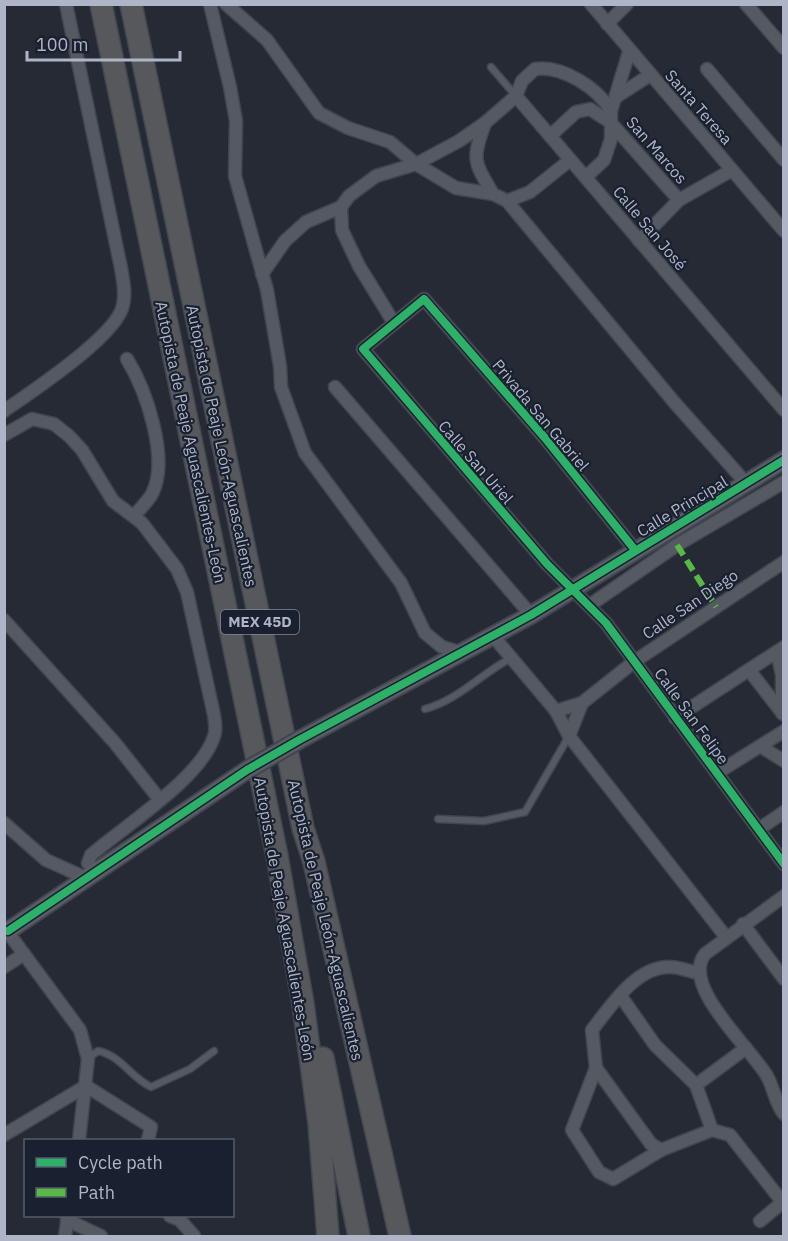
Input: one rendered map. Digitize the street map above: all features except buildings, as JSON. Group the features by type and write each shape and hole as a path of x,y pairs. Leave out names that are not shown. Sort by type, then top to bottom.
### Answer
{"highway":[{"name":"Autopista de Peaje Aguascalientes-León","path":"101,4 277,855 319,1124 328,1236"},
{"name":"Autopista de Peaje León-Aguascalientes","path":"130,4 303,828 317,872 400,1236"},
{"path":"303,828 307,862 386,1236"},
{"path":"277,855 306,979 358,1236"}],"street":[{"path":"4,411 96,341 117,319 123,306 121,268 66,4"},
{"path":"210,4 236,121 235,176 262,274 280,366 281,387 305,453 400,583 425,633 442,647 466,651"},
{"path":"226,4 267,40 319,112 348,128 390,142 416,164 456,188 493,194 507,201 522,216 674,402 746,483"},
{"name":"Santa Teresa","path":"591,4 629,52 783,231"},
{"path":"607,24 627,4"},
{"path":"746,4 783,48"},
{"path":"586,177 604,160 610,139 611,117 629,52"},
{"name":"San Marcos","path":"516,96 522,81 530,71 552,69 583,84 601,98 611,117 679,200"},
{"path":"707,69 783,160"},
{"path":"616,97 650,75"},
{"path":"262,274 285,241 306,222 341,207 349,196 376,176 416,164 459,141 485,123 516,96"},
{"name":"Calle San José","path":"516,96 783,410"},
{"path":"550,136 576,112 590,109 611,117"},
{"path":"485,123 475,152 476,166 493,194"},
{"path":"507,201 530,192 570,159"},
{"path":"639,241 679,200 732,170"},
{"path":"522,216 530,192"},
{"path":"341,207 342,230 359,266 394,323"},
{"name":"Privada San Gabriel","path":"394,323 424,299 545,438 635,550"},
{"name":"Calle San Uriel","path":"394,323 363,348 473,480 571,590"},
{"path":"127,359 138,377 150,416 159,469 152,494 134,516"},
{"path":"335,387 531,615"},
{"path":"4,435 32,419 54,424 82,450 113,501 123,511 134,516 183,578 215,723 215,731 204,755 160,800 91,855 88,863 91,875"},
{"name":"Calle Principal","path":"6,929 247,770 531,615 783,460"},
{"path":"590,605 677,545 783,482"},
{"name":"Calle San Diego","path":"556,711 582,703 635,661 783,562"},
{"name":"Calle San Felipe","path":"571,590 590,605 635,661 783,864"},
{"path":"4,620 116,743 160,800"},
{"path":"493,636 556,711 569,736 726,937"},
{"path":"675,718 780,649 782,714"},
{"path":"749,670 782,714"},
{"path":"569,736 582,703"},
{"path":"717,773 782,732"},
{"path":"782,732 782,760"},
{"path":"760,746 782,760"},
{"path":"759,830 783,812"},
{"path":"4,823 46,860 91,875"},
{"path":"783,896 705,954 698,965 698,973 710,1000 768,1077 783,1114"},
{"path":"743,924 783,979"},
{"path":"6,929 81,1030 88,1059 79,1139"},
{"path":"4,967 24,954"},
{"path":"698,973 669,967 647,974 620,994 592,1030 596,1068 572,1130 599,1172 613,1179 661,1150 712,1130 730,1135 783,1203 760,1221"},
{"path":"620,994 655,1045 696,1085 712,1130"},
{"path":"696,1085 746,1048"},
{"path":"596,1068 651,1144 661,1150"},
{"path":"4,1135 86,1086"},
{"path":"86,1086 152,1127 148,1139"},
{"path":"174,1217 180,1220 194,1236"},
{"path":"65,1236 68,1218 101,1236"}],"lane":[{"name":"Calle San José","path":"491,67 516,96"},
{"path":"425,709 442,704 488,670 511,658"},
{"path":"438,819 484,821 525,812 569,736"},
{"path":"88,1059 98,1051 110,1054 141,1083 151,1087 190,1069 214,1051"}],"marked path":[{"path":"677,545 716,607"}],"cycle path":[{"path":"635,550 545,438 424,299 363,349 547,564 606,623 784,864"},
{"path":"8,931 247,770 531,615 784,460"}]}
